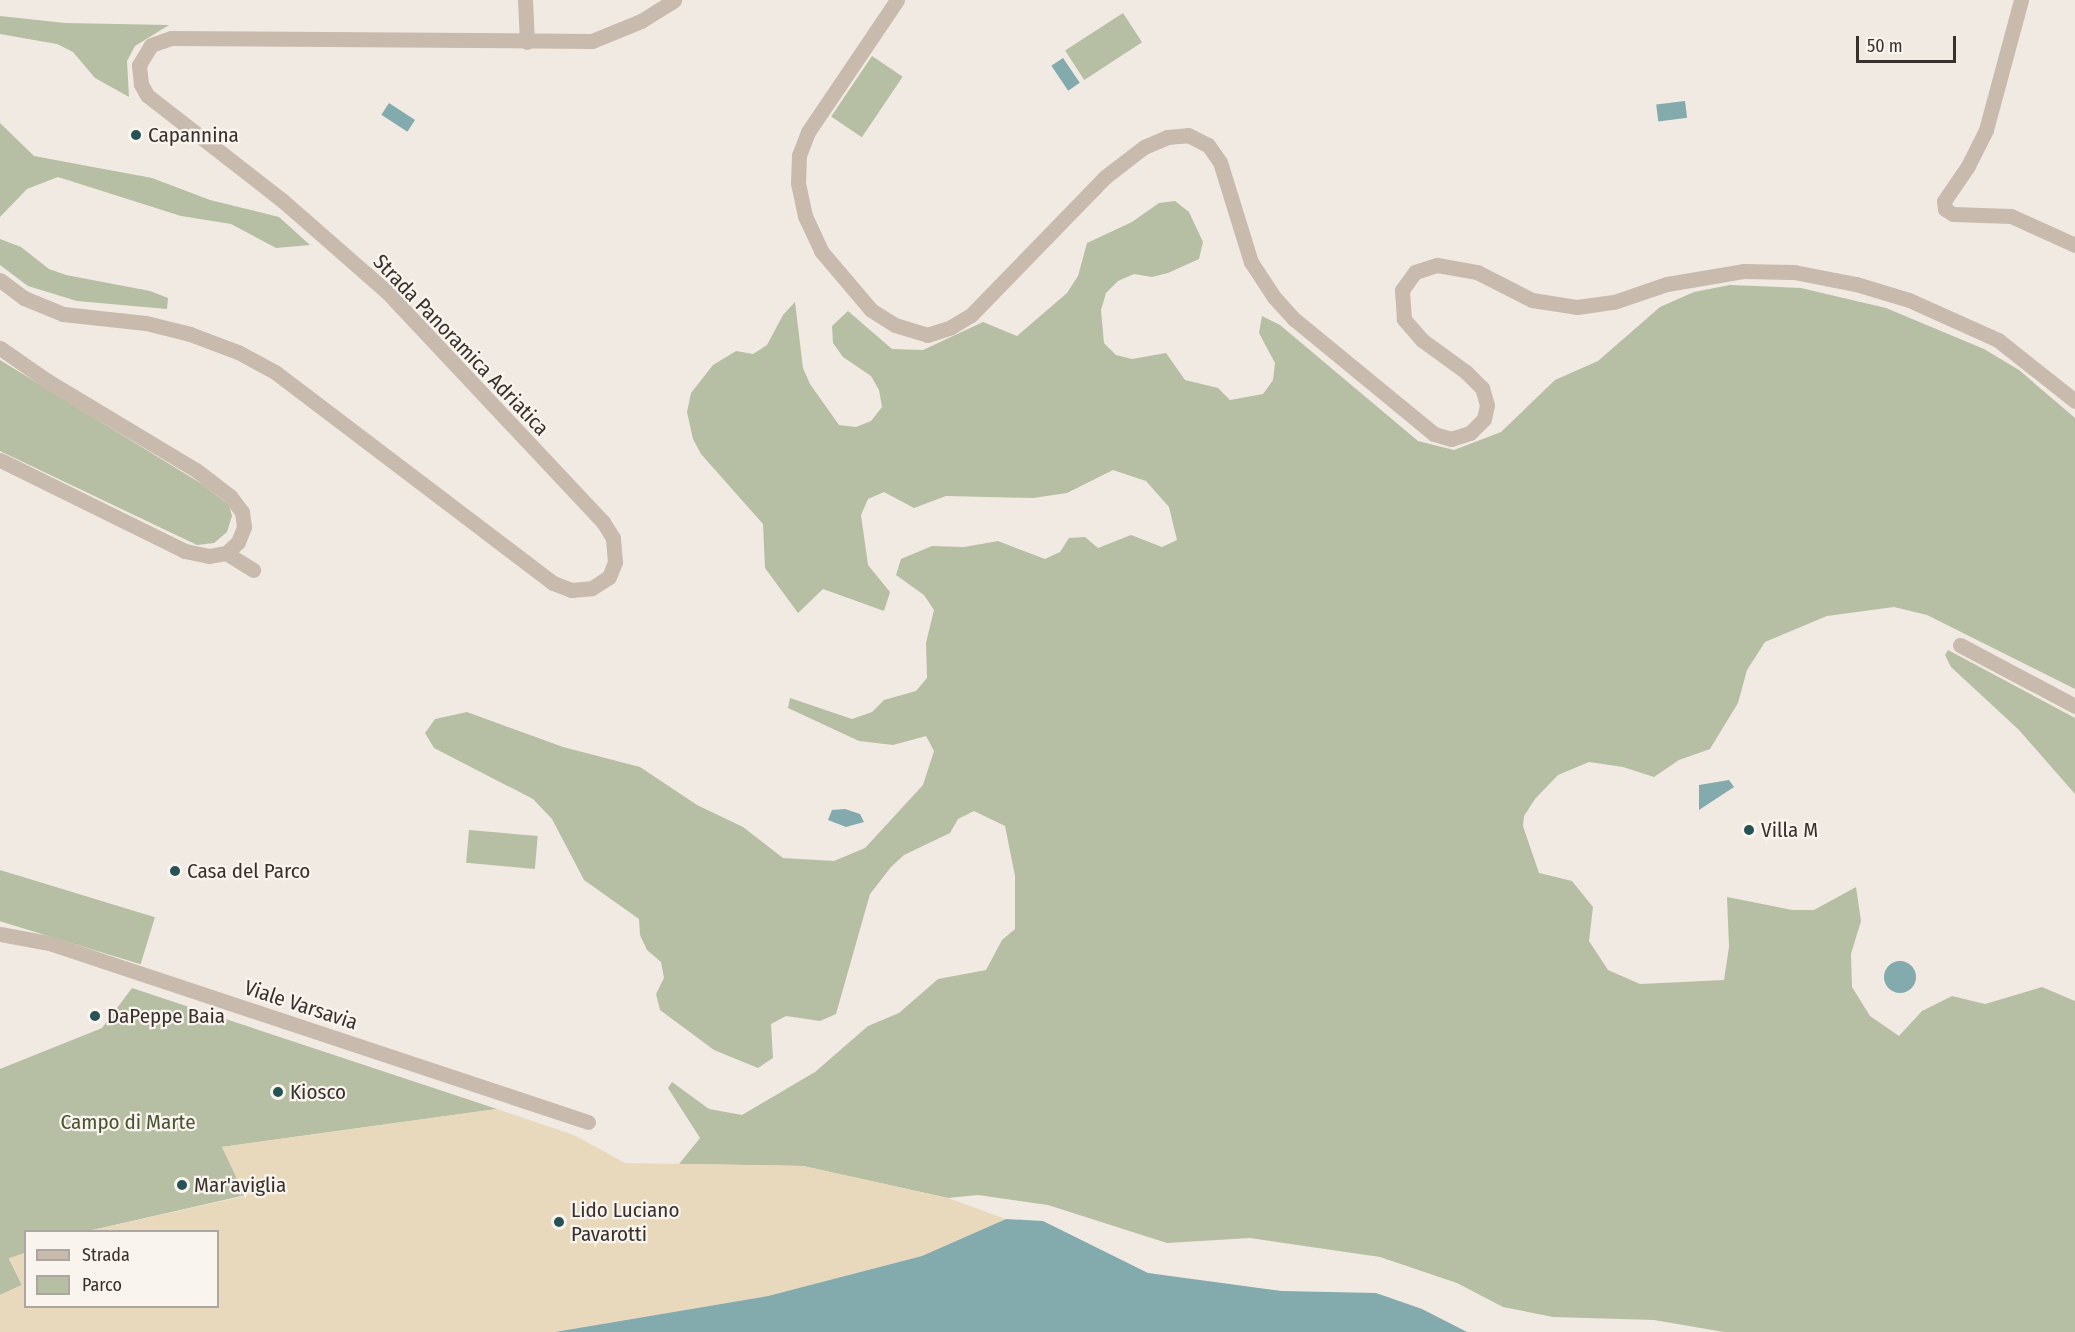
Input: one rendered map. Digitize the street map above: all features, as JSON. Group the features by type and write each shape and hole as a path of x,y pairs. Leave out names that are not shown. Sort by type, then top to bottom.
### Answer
{"street":[{"path":"525,0 527,42"},
{"name":"Strada Panoramica Adriatica","path":"0,280 24,297 63,314 146,323 190,333 238,352 275,372 553,583 571,590 592,588 609,577 615,562 613,538 603,522 387,292 283,201 147,95 141,84 139,65 151,45 171,38 592,41 641,21 674,0"},
{"path":"897,0 808,132 799,155 798,183 805,216 821,251 871,310 895,325 927,335 951,327 971,315 1105,177 1144,147 1167,136 1188,135 1208,146 1220,162 1251,262 1274,297 1347,362 1434,434 1442,437 1451,439 1470,433 1484,419 1487,405 1482,388 1466,372 1422,340 1404,319 1402,290 1415,272 1437,265 1477,272 1532,300 1577,307 1614,302 1685,280 1743,271 1794,272 1856,284 1909,300 1998,340 2075,401"},
{"path":"2021,0 1986,130 1968,166 1944,201 1945,209 1953,214 2011,216 2075,245"},
{"path":"0,348 230,496 242,512 244,528 238,542 226,553 209,556 185,551 0,460"},
{"path":"226,553 253,570"},
{"path":"1960,645 2075,706"},
{"name":"Viale Varsavia","path":"0,934 49,943 588,1122"}],"green space":[{"path":"1123,13 1142,42 1084,80 1065,51"},
{"path":"0,16 65,23 169,25 135,46 127,61 129,97 95,78 73,52 57,44 0,34"},
{"path":"872,56 903,77 862,137 831,117"},
{"path":"0,123 34,156 152,178 210,200 279,217 310,245 276,248 231,224 181,216 58,177 27,189 0,217"},
{"path":"1175,201 1189,212 1203,242 1199,259 1168,273 1152,277 1134,274 1118,281 1106,293 1101,310 1104,343 1116,355 1132,359 1166,353 1185,380 1218,388 1230,400 1263,394 1273,380 1275,363 1259,333 1262,316 1280,325 1418,441 1454,450 1501,432 1555,380 1598,361 1660,307 1694,292 1730,285 1801,288 1886,308 1984,349 2019,370 2075,418 2075,689 1927,615 1894,607 1827,616 1765,642 1747,670 1738,703 1710,749 1679,760 1654,777 1623,767 1589,762 1558,775 1535,799 1524,816 1523,826 1539,873 1572,881 1593,907 1589,941 1608,970 1640,984 1724,980 1729,947 1727,897 1792,910 1814,910 1856,887 1861,921 1851,954 1852,987 1870,1016 1899,1036 1922,1011 1952,996 1985,1004 2042,987 2075,1001 2075,1332 1724,1332 1654,1320 1553,1317 1503,1307 1457,1283 1380,1257 1250,1238 1167,1243 1048,1205 978,1195 948,1198 803,1166 679,1164 700,1138 668,1088 672,1082 709,1109 742,1115 815,1072 868,1026 899,1013 938,979 986,970 1002,940 1015,929 1015,876 1005,826 974,811 958,819 950,833 904,855 891,867 870,894 836,1014 820,1021 786,1016 771,1024 773,1058 758,1068 714,1050 660,1010 656,994 664,978 661,962 647,950 640,935 639,919 584,880 552,819 533,799 434,748 425,733 435,719 467,712 563,747 640,767 697,805 743,827 783,858 834,861 865,848 923,785 934,751 926,736 893,745 859,741 788,708 790,698 852,719 872,712 884,700 916,691 927,678 926,643 934,610 924,595 896,575 901,559 932,546 964,547 998,541 1045,559 1060,552 1069,538 1085,537 1098,548 1131,535 1162,547 1177,540 1169,507 1146,481 1113,470 1067,493 1033,498 946,496 914,508 884,492 868,499 861,515 868,565 890,592 884,611 823,589 798,613 765,568 763,524 701,454 693,439 687,412 691,393 713,365 736,351 753,354 767,345 783,315 795,302 803,368 810,384 839,425 856,427 871,421 882,407 879,390 871,376 843,357 833,343 832,326 848,311 892,349 923,350 983,322 1017,336 1067,293 1078,276 1087,243 1132,222 1159,203"},
{"path":"0,239 21,247 49,269 66,275 150,291 168,298 167,309 77,301 28,286 0,265"},
{"path":"0,360 202,484 229,505 232,516 227,532 214,543 197,545 0,451"},
{"path":"1948,650 2075,718 2075,794 2019,730 1951,667 1945,655"},
{"path":"469,830 538,836 535,869 466,863"},
{"path":"0,870 155,917 141,964 0,921"},
{"name":"Campo di Marte","path":"132,988 497,1109 222,1147 246,1195 92,1230 24,1230 24,1253 9,1259 22,1285 0,1295 0,1069 102,1028"}],"sand":[{"name":"Lido Luciano Pavarotti","path":"497,1109 574,1135 625,1163 803,1166 948,1198 1006,1219 922,1256 768,1296 555,1332 0,1332 0,1295 22,1285 9,1258 24,1253 24,1308 219,1308 219,1230 92,1230 245,1196 222,1147"}],"water":[{"path":"1063,58 1080,83 1068,91 1051,66"},
{"path":"1685,101 1687,118 1658,121 1656,105"},
{"path":"389,103 415,120 407,132 381,115"},
{"path":"1729,780 1734,787 1699,810 1699,785"},
{"path":"845,809 860,814 864,822 846,827 828,820 832,810"},
{"path":"1900,961 1911,966 1916,977 1911,988 1900,993 1889,988 1884,977 1889,966"},
{"path":"1006,1219 1043,1221 1148,1273 1282,1291 1376,1293 1422,1309 1467,1332 555,1332 768,1296 922,1256"}],"place":[{"name":"Capannina","path":"136,135"},
{"name":"Villa M","path":"1749,830"},
{"name":"Casa del Parco","path":"175,871"},
{"name":"DaPeppe Baia","path":"95,1016"},
{"name":"Kiosco","path":"278,1092"},
{"name":"Mar'aviglia","path":"182,1185"},
{"name":"Lido Luciano Pavarotti","path":"559,1222"}]}
